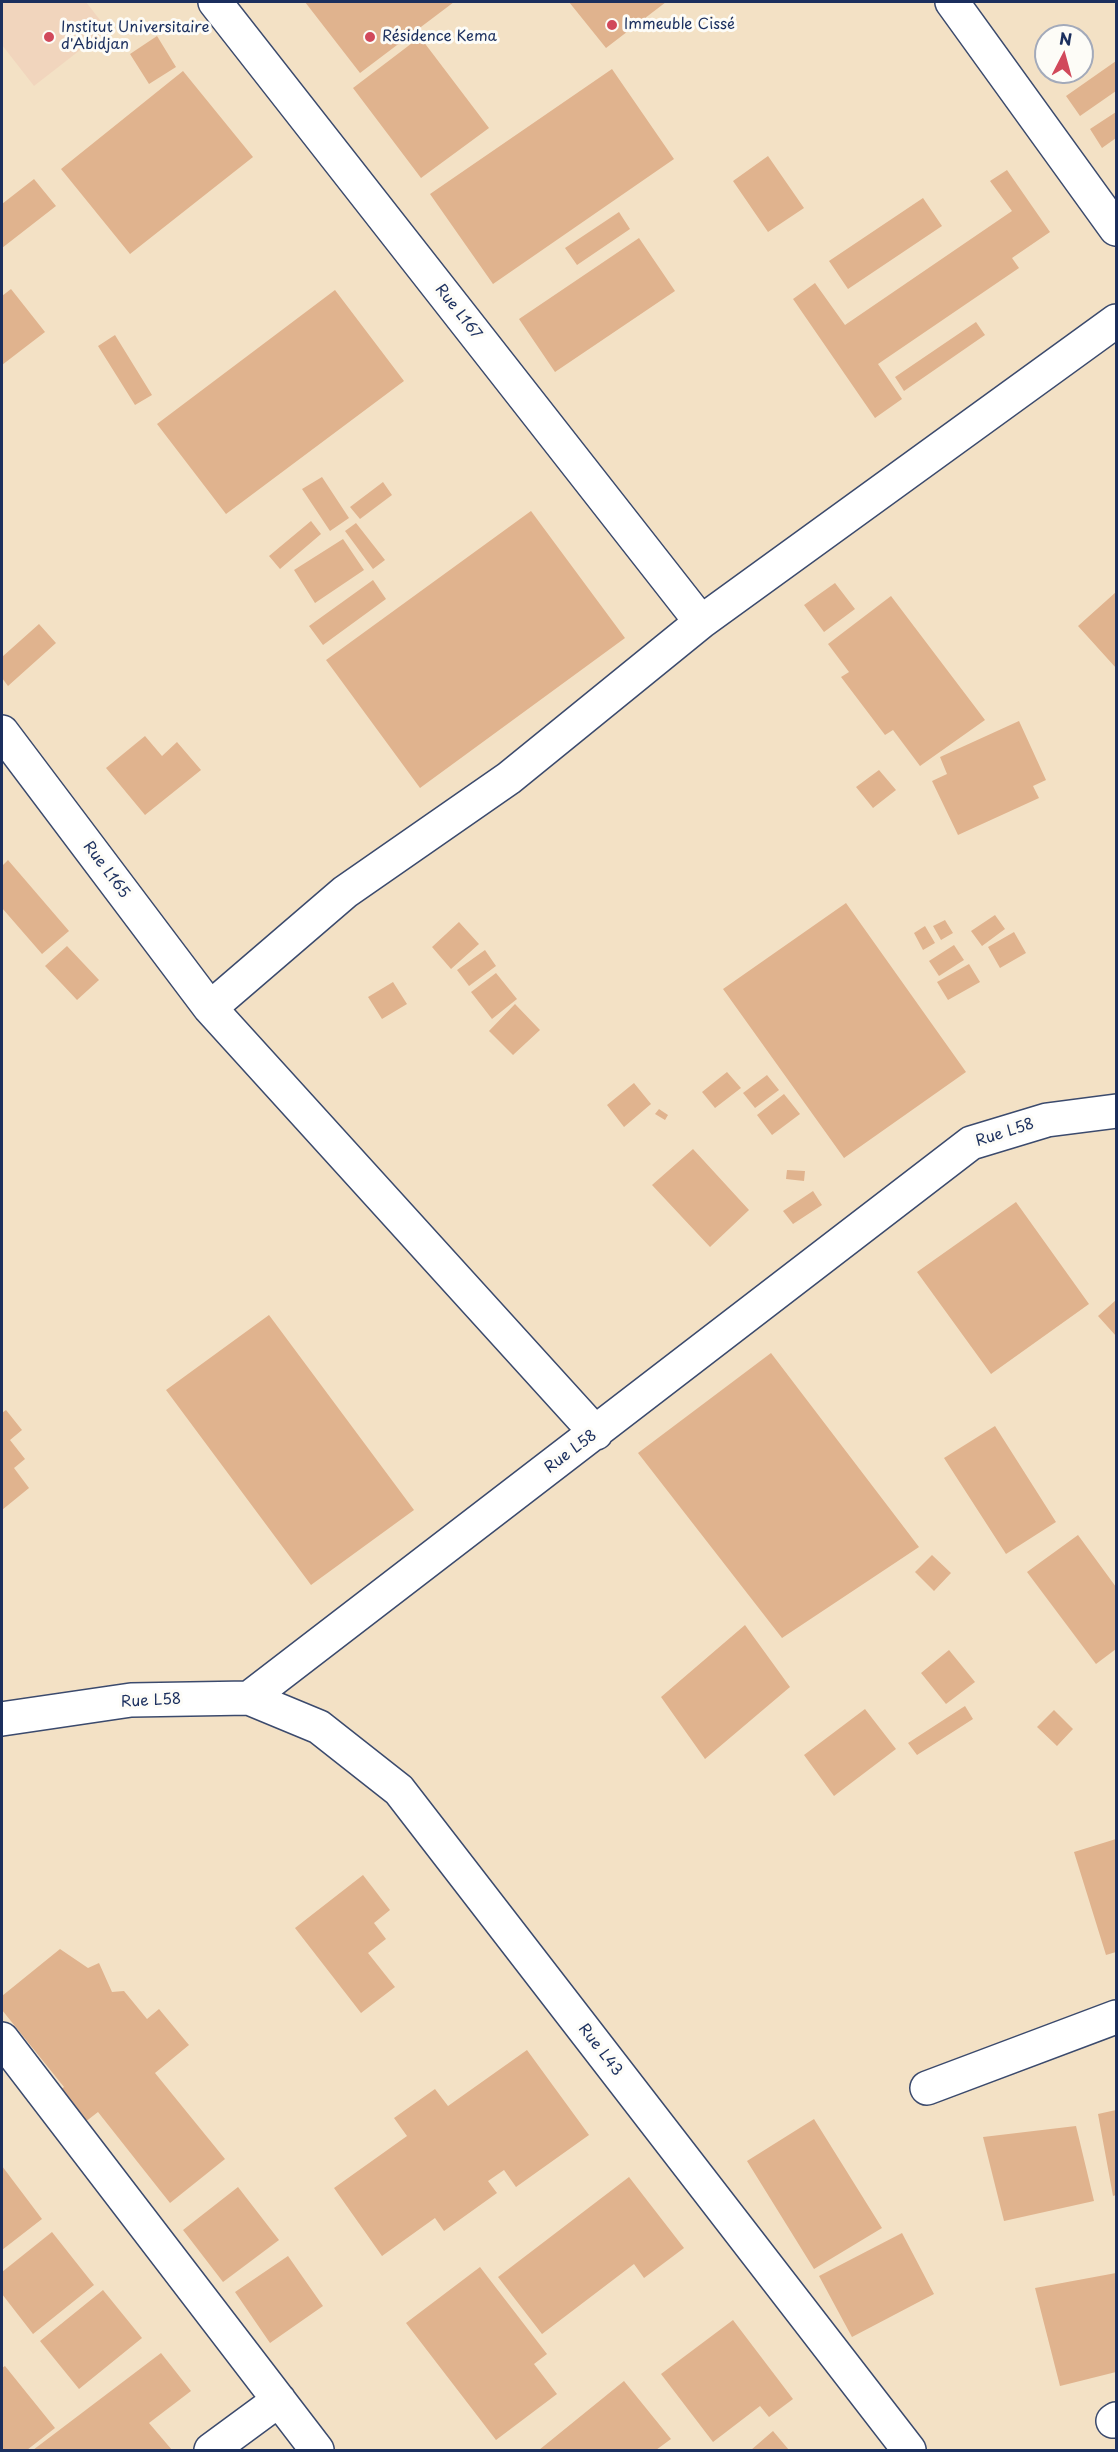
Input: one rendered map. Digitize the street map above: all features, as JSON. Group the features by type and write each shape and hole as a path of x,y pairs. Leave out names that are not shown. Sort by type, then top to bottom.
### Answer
{"street":[{"name":"Rue L167","path":"215,2 701,622"},
{"path":"952,2 1116,229"},
{"path":"210,1008 345,892 509,778 701,622 1116,321"},
{"name":"Rue L165","path":"2,732 210,1008 596,1433"},
{"name":"Rue L58","path":"2,1719 131,1700 249,1698 971,1143 1047,1120 1116,1111"},
{"name":"Rue L43","path":"249,1698 319,1727 399,1790 909,2451"},
{"path":"927,2088 1116,2017"},
{"path":"2,2039 317,2451"},
{"path":"211,2451 279,2400"}],"shaded area":[{"name":"Institut Universitaire d'Abidjan","path":"2,2 86,2 107,29 34,86 2,45"}],"building":[{"name":"Résidence Kema","path":"305,2 454,2 360,73"},
{"name":"Immeuble Cissé","path":"569,2 666,2 606,48"},
{"path":"157,36 176,67 149,84 130,54"},
{"path":"420,37 489,128 421,178 353,88"},
{"path":"1116,61 1116,91 1080,116 1066,96 1083,84 1094,84 1094,76"},
{"path":"612,69 674,159 493,284 430,194"},
{"path":"183,71 253,157 130,254 61,169"},
{"path":"1116,112 1116,138 1102,148 1090,129"},
{"path":"768,156 804,208 768,232 733,181"},
{"path":"1007,170 1050,232 1012,258 1019,268 878,364 902,399 875,418 793,299 815,283 845,325 1012,211 990,181"},
{"path":"34,179 56,206 2,248 2,204"},
{"path":"923,198 942,226 848,289 829,261"},
{"path":"619,212 630,229 577,265 565,248"},
{"path":"639,238 675,291 555,372 519,319"},
{"path":"11,289 45,332 2,365 2,296"},
{"path":"335,290 404,381 226,514 157,424"},
{"path":"976,322 985,335 904,391 895,377"},
{"path":"115,335 152,395 135,405 98,346"},
{"path":"322,477 349,518 330,531 302,489"},
{"path":"383,482 392,495 360,519 350,507"},
{"path":"531,511 625,638 420,788 326,660"},
{"path":"311,521 321,534 280,569 269,556"},
{"path":"356,523 385,560 373,569 345,531"},
{"path":"343,539 364,570 315,603 294,570"},
{"path":"373,580 386,599 323,645 309,626"},
{"path":"835,583 855,609 824,632 804,605"},
{"path":"1116,592 1116,668 1078,626"},
{"path":"891,596 985,720 920,766 893,730 885,735 841,677 849,672 828,644"},
{"path":"39,624 56,643 8,686 2,678 2,657"},
{"path":"1019,721 1046,780 1033,786 1039,798 958,835 932,781 947,774 940,757"},
{"path":"145,736 162,756 177,742 201,770 145,815 106,768"},
{"path":"879,770 896,790 873,808 856,787"},
{"path":"8,860 69,931 42,954 2,908 2,866"},
{"path":"846,903 966,1072 844,1158 723,989"},
{"path":"995,915 1005,929 982,946 971,931"},
{"path":"945,920 953,933 941,940 933,926"},
{"path":"459,922 479,944 451,969 432,947"},
{"path":"925,926 935,943 923,950 914,933"},
{"path":"1014,932 1026,953 1000,968 988,947"},
{"path":"954,945 964,960 939,976 929,961"},
{"path":"67,946 99,980 77,1000 45,966"},
{"path":"485,950 496,966 469,986 457,970"},
{"path":"969,964 980,982 948,1000 937,982"},
{"path":"496,973 517,999 492,1019 471,992"},
{"path":"393,982 407,1004 382,1019 368,997"},
{"path":"515,1004 540,1030 513,1055 489,1031"},
{"path":"727,1072 741,1088 715,1108 702,1092"},
{"path":"767,1075 779,1090 755,1108 743,1093"},
{"path":"634,1083 651,1104 624,1127 607,1105"},
{"path":"784,1094 800,1114 772,1135 757,1115"},
{"path":"659,1109 668,1115 665,1120 655,1114"},
{"path":"693,1149 749,1210 710,1247 652,1185"},
{"path":"787,1170 805,1171 804,1181 786,1179"},
{"path":"813,1191 822,1205 793,1224 783,1211"},
{"path":"1016,1202 1089,1304 991,1374 917,1272"},
{"path":"1116,1300 1116,1336 1098,1316"},
{"path":"269,1315 414,1510 311,1585 166,1390"},
{"path":"771,1353 919,1547 782,1638 638,1453"},
{"path":"6,1410 22,1430 10,1440 25,1459 14,1468 29,1488 2,1510 2,1413"},
{"path":"995,1426 1056,1522 1006,1554 944,1458"},
{"path":"1078,1535 1116,1587 1116,1649 1096,1664 1027,1572"},
{"path":"932,1555 951,1573 934,1591 915,1572"},
{"path":"745,1625 790,1687 705,1759 661,1697"},
{"path":"949,1650 975,1682 946,1704 921,1673"},
{"path":"965,1706 973,1719 917,1755 908,1743"},
{"path":"865,1709 896,1749 834,1796 804,1755"},
{"path":"1054,1710 1073,1729 1057,1746 1037,1727"},
{"path":"1116,1839 1116,1952 1106,1955 1074,1852"},
{"path":"363,1875 390,1910 374,1923 386,1939 368,1953 395,1987 361,2013 295,1928"},
{"path":"60,1949 88,1968 99,1963 112,1992 124,1991 147,2019 159,2009 189,2045 155,2073 225,2159 170,2203 98,2112 80,2126 54,2094 64,2087 2,2010 2,1996"},
{"path":"527,2050 589,2135 516,2187 504,2170 488,2181 497,2193 444,2231 435,2218 382,2256 334,2188 407,2136 394,2118 435,2089 448,2106"},
{"path":"1116,2110 1116,2195 1113,2196 1098,2114"},
{"path":"814,2119 882,2228 814,2269 747,2161"},
{"path":"1076,2126 1094,2201 1004,2221 983,2137"},
{"path":"2,2166 42,2219 2,2250"},
{"path":"629,2177 684,2248 644,2278 634,2264 542,2334 498,2277"},
{"path":"238,2187 279,2240 223,2282 183,2230"},
{"path":"52,2232 94,2285 33,2334 2,2294 2,2272"},
{"path":"902,2233 934,2294 852,2337 819,2276"},
{"path":"288,2256 323,2306 270,2343 235,2292"},
{"path":"480,2267 547,2354 534,2364 557,2394 496,2440 406,2323"},
{"path":"1116,2273 1116,2372 1060,2386 1035,2288"},
{"path":"103,2290 142,2338 79,2389 40,2341"},
{"path":"733,2320 793,2399 769,2417 760,2406 713,2442 661,2374"},
{"path":"161,2353 191,2391 149,2423 172,2450 33,2450"},
{"path":"5,2366 55,2428 27,2450 2,2450 2,2368"},
{"path":"624,2381 671,2439 656,2450 539,2450"},
{"path":"773,2431 789,2450 751,2450"}],"place":[{"name":"Immeuble Cissé","path":"612,25"},
{"name":"Institut Universitaire d'Abidjan","path":"49,37"},
{"name":"Résidence Kema","path":"370,37"}]}
